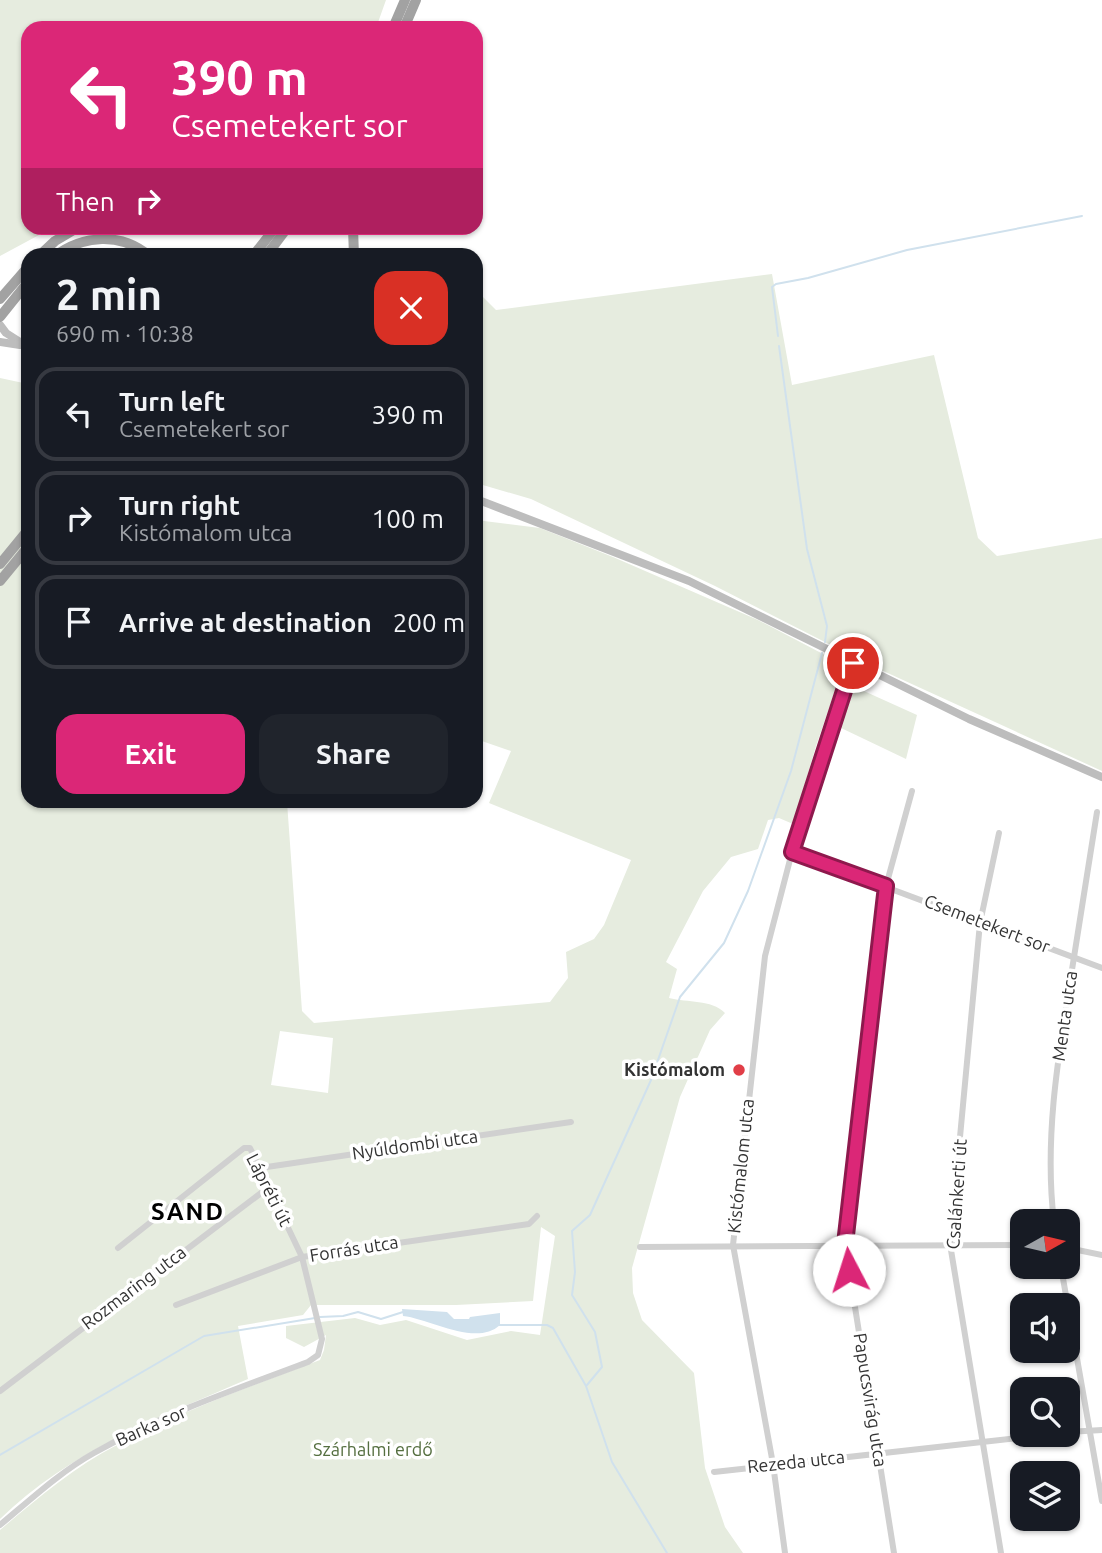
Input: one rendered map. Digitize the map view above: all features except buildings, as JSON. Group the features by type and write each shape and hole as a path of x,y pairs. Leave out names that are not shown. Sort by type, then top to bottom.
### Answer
{"highway":[{"path":"396,21 405,0"},
{"path":"407,21 416,0"},
{"path":"47,248 65,235"},
{"path":"69,248 79,242 96,239 114,240 136,248"},
{"path":"0,299 21,275"},
{"path":"0,317 21,291"},
{"path":"0,564 21,538"},
{"path":"0,580 21,555"}],"main road":[{"path":"0,326 21,343"},
{"path":"0,342 21,345"},
{"path":"483,502 689,581 981,724 1102,777"}],"street":[{"name":"Kistómalom utca","path":"785,1553 773,1464 733,1245 765,956 792,852 853,663"},
{"name":"Papucsvirág utca","path":"894,1553 845,1244 886,886 912,791"},
{"name":"Menta utca","path":"1052,1209 1051,1136 1058,1059 1097,812"},
{"name":"Csalánkerti út","path":"999,833 980,923 950,1244 1001,1553"},
{"name":"Csemetekert sor","path":"792,852 1102,968"},
{"name":"Nyúldombi utca","path":"260,1168 570,1122"},
{"name":"Lápréti út","path":"118,1248 246,1147 253,1151 302,1257 322,1339 318,1355"},
{"name":"Rozmaring utca","path":"0,1391 269,1186"},
{"name":"Forrás utca","path":"176,1305 302,1257 529,1224 537,1216"},
{"path":"640,1247 1010,1245"},
{"path":"1080,1250 1102,1255"},
{"path":"1063,1279 1102,1500"},
{"name":"Barka sor","path":"0,1525 62,1475 93,1454 182,1412 308,1362 318,1355"},
{"path":"1080,1431 1102,1430"},
{"name":"Rezeda utca","path":"714,1472 1010,1439"}],"green space":[{"path":"0,0 386,0 378,21 21,21 21,235 39,235 0,256"},
{"path":"772,274 792,385 934,355 978,538 997,556 1102,538 1102,771 868,664 715,586 531,499 483,485 483,297 496,310"},
{"name":"Szárhalmi erdő","path":"0,378 21,382 21,808 287,808 302,1011 314,1023 550,1002 568,978 566,952 594,939 604,925 631,860 489,803 511,751 483,741 483,521 540,528 613,557 758,620 844,665 793,824 779,818 768,820 758,849 731,857 703,891 666,962 677,969 669,998 706,1003 725,1013 710,1030 680,1097 632,1268 633,1293 642,1320 694,1373 705,1468 725,1527 743,1553 0,1553 0,1530 86,1463 191,1410 320,1360 326,1335 304,1347 286,1338 286,1326 355,1318 380,1325 406,1320 467,1340 511,1331 540,1335 555,1236 541,1227 533,1301 456,1305 311,1305 303,1315 238,1326 248,1379 117,1438 56,1474 0,1519","holes":["280,1031 333,1038 328,1093 271,1085"]},
{"path":"855,687 917,715 906,759 839,727"}],"water":[{"path":"402,1309 447,1312 454,1319 500,1313 500,1325 490,1331 466,1333 403,1316"}],"waterway":[{"path":"778,336 772,287 776,284 808,278 907,250 1082,216"},
{"path":"779,346 807,549 827,626 825,642"},
{"path":"587,1385 602,1367 595,1332 572,1295 575,1272 572,1231 590,1215 651,1080 680,997 724,943 748,891 791,771 822,653"},
{"path":"320,1317 358,1312 381,1319 403,1312"},
{"path":"0,1455 204,1336 315,1318"},
{"path":"498,1325 547,1325 553,1328 586,1386 612,1462 667,1553"}],"place":[{"name":"Kistómalom","path":"739,1070"}],"district":[{"name":"SAND","path":"188,1212"}],"route":[{"path":"849,1270 845,1244 886,886 792,852 853,663"}]}
